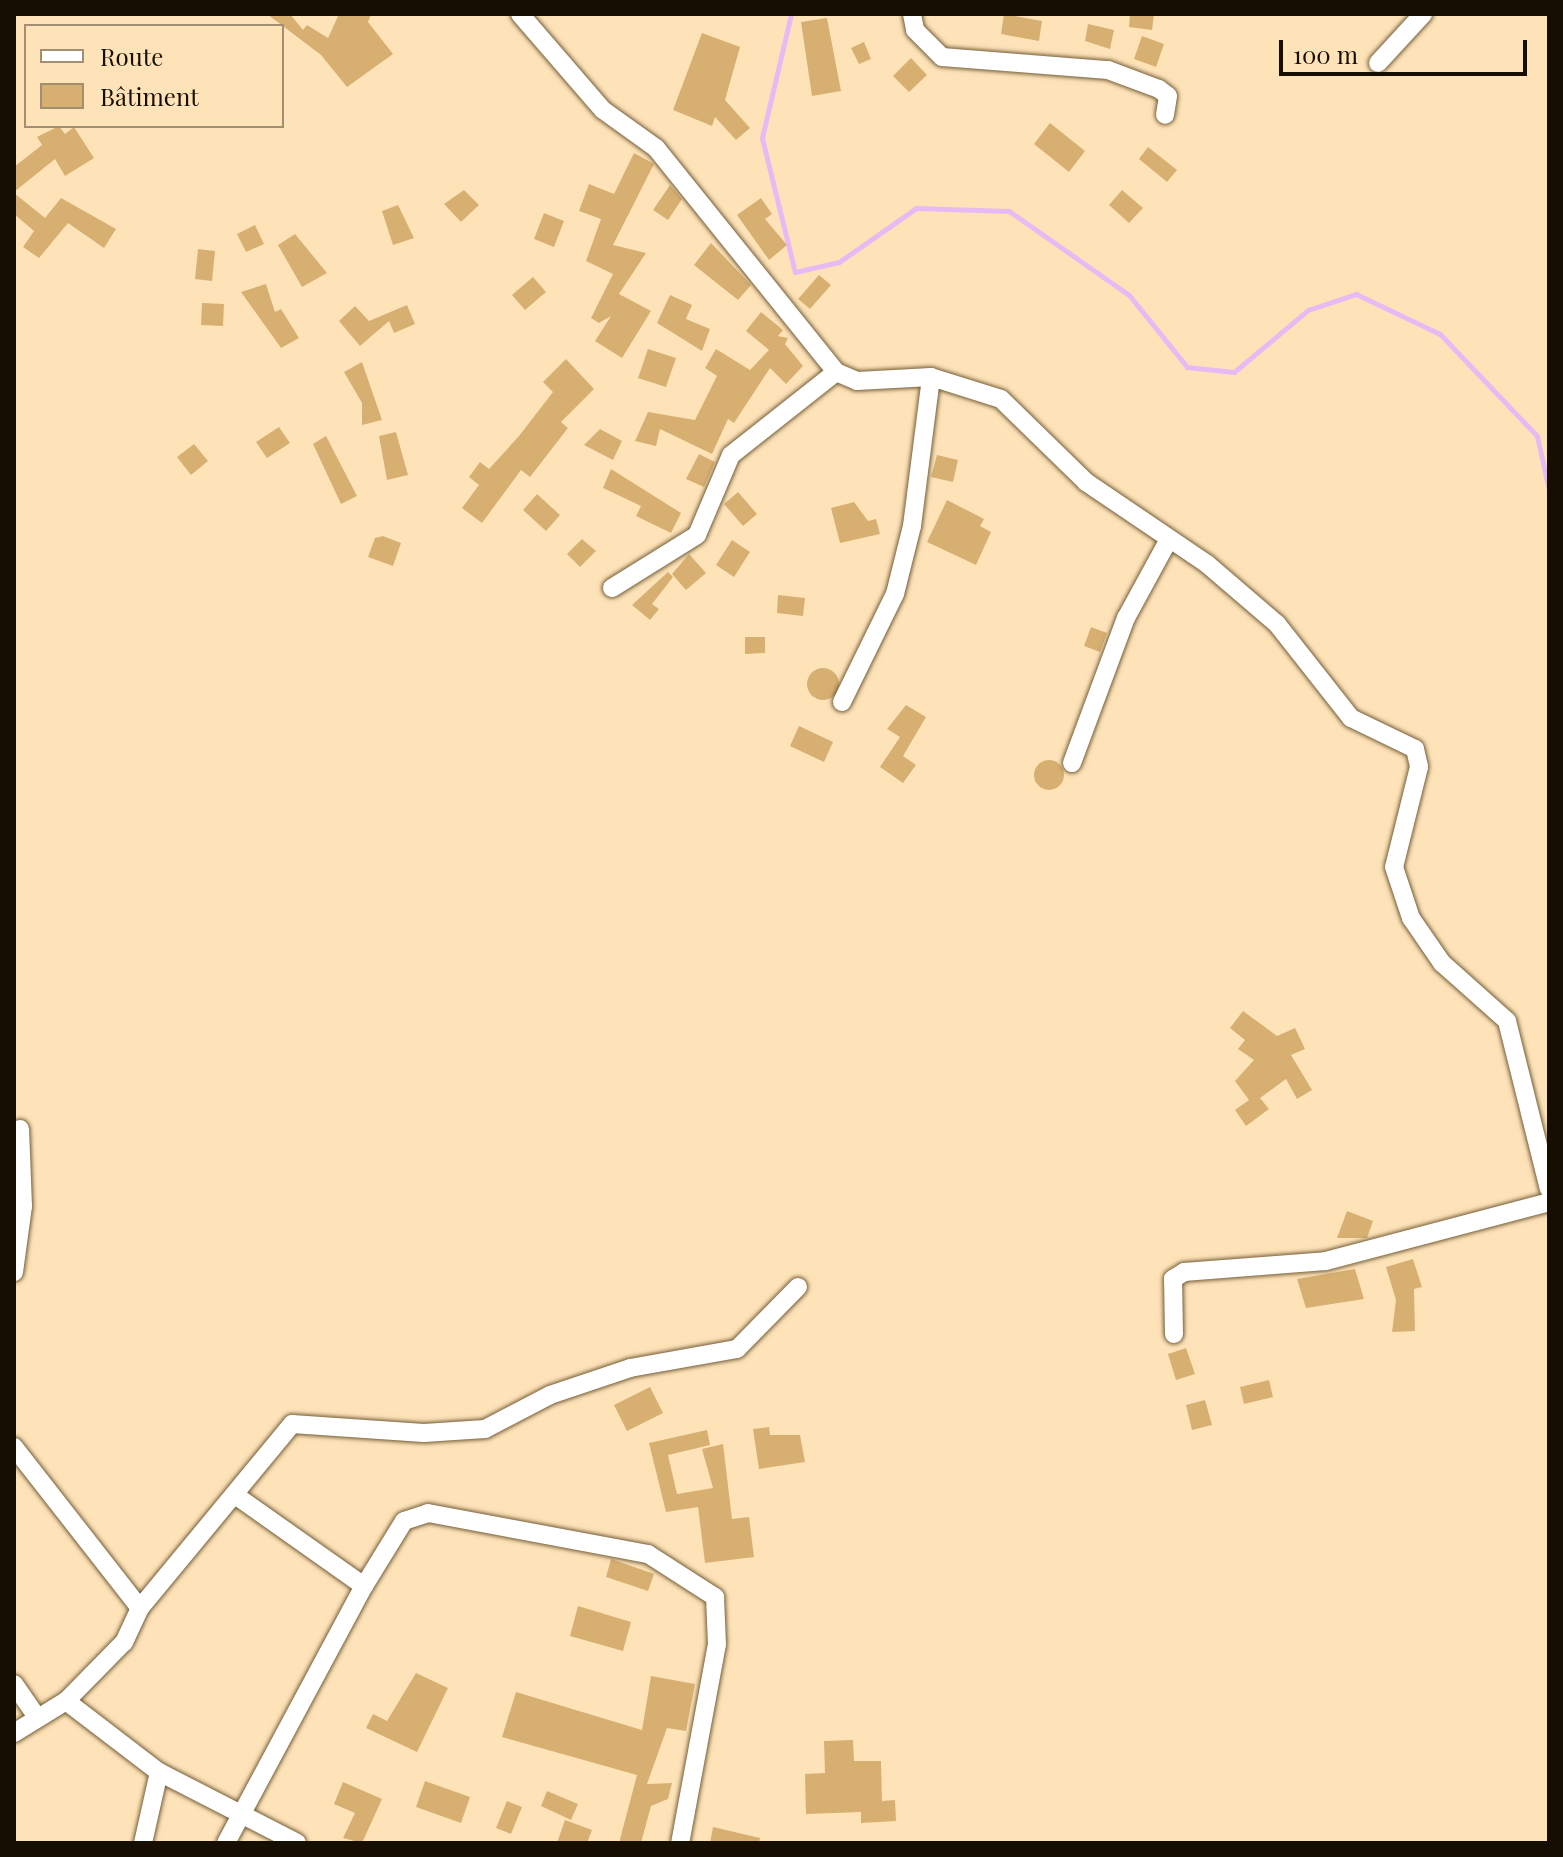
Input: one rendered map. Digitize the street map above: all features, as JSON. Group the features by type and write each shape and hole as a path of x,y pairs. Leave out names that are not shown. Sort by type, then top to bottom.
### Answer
{"street":[{"path":"520,14 603,110 656,148 836,372 857,381 931,377 1001,399 1086,482 1169,539 1277,624 1351,718 1415,749 1419,767 1394,867 1411,918 1442,963 1507,1021 1549,1189"},
{"path":"912,14 915,30 942,57 1108,70 1168,96 1165,115"},
{"path":"1378,63 1423,14"},
{"path":"612,588 697,535 731,455 836,372"},
{"path":"842,702 895,594 912,526 931,377"},
{"path":"1072,763 1126,618 1169,539"},
{"path":"14,1272 23,1206 20,1129"},
{"path":"1174,1334 1173,1279 1184,1272 1326,1261 1549,1202"},
{"path":"14,1733 66,1701 124,1642 140,1608 292,1424 424,1433 485,1429 550,1395 630,1368 737,1349 798,1287"},
{"path":"14,1447 140,1608"},
{"path":"235,1495 364,1586"},
{"path":"226,1843 235,1817 364,1586 404,1521 428,1513 634,1550 706,1586 719,1607 717,1644 680,1843"},
{"path":"14,1684 37,1717"},
{"path":"66,1701 159,1772 235,1817 297,1843"},
{"path":"143,1843 159,1772"}],"building":[{"path":"267,14 290,14 303,30 307,25 328,38 339,14 371,14 368,22 393,54 347,87 321,55"},
{"path":"1004,14 1042,21 1039,41 1001,34"},
{"path":"1130,14 1154,14 1152,30 1129,27"},
{"path":"827,18 841,91 812,96 801,22"},
{"path":"1088,24 1114,30 1110,49 1085,41"},
{"path":"702,33 740,47 725,100 750,128 736,140 715,117 712,126 673,110"},
{"path":"1142,36 1164,44 1156,67 1134,59"},
{"path":"864,42 871,59 859,64 851,48"},
{"path":"911,58 927,75 909,92 893,76"},
{"path":"1050,123 1085,151 1069,172 1034,144"},
{"path":"55,128 60,128 65,134 75,128 94,158 65,176 55,159 14,192 14,167 42,145 37,137"},
{"path":"1148,147 1177,170 1167,182 1139,159"},
{"path":"634,153 654,164 613,245 646,253 619,294 651,311 622,358 595,341 611,316 599,323 591,318 613,274 586,261 601,219 579,211 589,184 614,194"},
{"path":"670,185 682,199 668,220 653,210"},
{"path":"464,190 479,205 461,222 444,204"},
{"path":"1122,190 1143,208 1129,223 1109,205"},
{"path":"14,193 45,218 61,198 116,229 104,248 68,223 39,258 23,247 34,231 14,214"},
{"path":"761,198 772,214 765,219 787,245 769,260 737,215"},
{"path":"398,205 414,238 393,245 382,211"},
{"path":"544,213 564,221 554,247 534,239"},
{"path":"255,225 264,244 246,252 237,234"},
{"path":"295,234 327,273 302,287 278,245"},
{"path":"711,243 751,285 738,300 694,265"},
{"path":"198,249 215,251 212,281 195,279"},
{"path":"819,275 831,285 810,309 798,299"},
{"path":"533,277 546,292 525,310 512,295"},
{"path":"266,284 275,312 281,309 299,338 281,348 241,292"},
{"path":"670,295 692,305 686,319 710,329 702,351 657,323"},
{"path":"202,303 224,304 223,326 201,325"},
{"path":"407,305 415,324 394,333 389,321 360,346 339,321 355,306 369,321"},
{"path":"761,312 783,330 778,336 788,338 785,344 803,366 786,384 770,368 734,423 728,419 712,454 660,429 656,446 635,441 648,412 695,420 717,376 705,368 716,349 750,370 769,350 746,331"},
{"path":"648,349 676,358 666,387 638,378"},
{"path":"566,359 594,389 561,422 568,428 530,477 521,470 482,523 462,508 479,485 469,477 480,462 489,469 519,436 553,392 543,382"},
{"path":"362,362 382,420 362,425 362,403 344,372"},
{"path":"279,427 290,443 267,458 256,442"},
{"path":"600,429 622,441 613,460 584,445"},
{"path":"396,432 408,475 387,480 379,436"},
{"path":"326,436 357,496 341,504 313,444"},
{"path":"194,444 208,461 191,475 177,457"},
{"path":"699,454 715,462 704,487 686,479"},
{"path":"937,455 958,460 953,482 931,477"},
{"path":"611,469 681,513 671,533 636,516 641,506 603,488"},
{"path":"738,492 757,514 743,526 724,504"},
{"path":"537,494 560,515 546,531 523,510"},
{"path":"947,500 984,519 980,526 991,532 976,565 927,542"},
{"path":"854,502 868,521 876,519 880,534 840,543 831,508"},
{"path":"383,536 401,543 393,566 368,557 375,538"},
{"path":"582,539 596,551 580,567 567,554"},
{"path":"732,540 750,552 734,577 716,565"},
{"path":"689,554 706,573 686,590 672,574"},
{"path":"668,572 673,577 652,604 659,609 650,620 632,605"},
{"path":"778,595 805,598 803,616 777,613"},
{"path":"1091,627 1107,633 1100,652 1084,646"},
{"path":"745,637 765,637 765,653 745,654"},
{"path":"823,668 835,672 839,684 835,696 823,700 811,696 807,684 811,672"},
{"path":"906,705 926,717 903,756 916,765 903,783 880,767 900,737 887,729"},
{"path":"799,726 833,742 824,762 790,746"},
{"path":"1049,760 1060,764 1064,775 1060,786 1049,790 1038,786 1034,775 1038,764"},
{"path":"1243,1011 1277,1036 1295,1028 1305,1049 1291,1055 1312,1090 1297,1099 1286,1079 1260,1098 1269,1109 1246,1126 1235,1110 1249,1100 1235,1081 1254,1060 1238,1049 1245,1040 1230,1028"},
{"path":"1347,1211 1373,1221 1367,1238 1337,1238"},
{"path":"1413,1259 1422,1287 1414,1289 1415,1331 1392,1332 1396,1300 1386,1267"},
{"path":"1355,1269 1364,1299 1306,1308 1297,1279"},
{"path":"1186,1348 1195,1374 1176,1380 1168,1354"},
{"path":"1269,1380 1273,1397 1244,1404 1240,1387"},
{"path":"650,1387 663,1413 627,1431 614,1405"},
{"path":"1205,1400 1212,1425 1192,1430 1186,1405"},
{"path":"769,1427 770,1435 800,1435 805,1462 759,1469 753,1429"},
{"path":"707,1430 710,1445 668,1455 677,1494 713,1488 702,1449 723,1444 732,1519 749,1517 754,1557 705,1563 698,1507 666,1512 649,1443"},
{"path":"611,1559 654,1574 648,1591 606,1577"},
{"path":"578,1606 631,1622 623,1651 570,1636"},
{"path":"416,1673 448,1688 417,1752 366,1728 373,1714 387,1721"},
{"path":"651,1676 695,1684 686,1731 667,1728 647,1784 672,1783 668,1799 651,1806 641,1843 619,1843 637,1775 502,1737 516,1692 642,1730"},
{"path":"853,1740 854,1761 881,1761 882,1801 895,1800 896,1821 861,1823 861,1812 806,1814 805,1774 825,1773 824,1741"},
{"path":"425,1781 470,1797 461,1823 416,1807"},
{"path":"343,1782 382,1799 362,1843 343,1838 355,1813 334,1804"},
{"path":"547,1791 578,1804 571,1820 541,1806"},
{"path":"507,1801 522,1807 511,1834 496,1828"},
{"path":"565,1820 592,1830 587,1843 557,1843"},
{"path":"713,1827 760,1838 759,1843 710,1843"}],"waterway":[{"path":"791,14 762,138 795,272 839,262 916,208 1009,211 1129,295 1187,367 1234,372 1308,310 1356,294 1440,334 1537,436 1549,490"}]}
